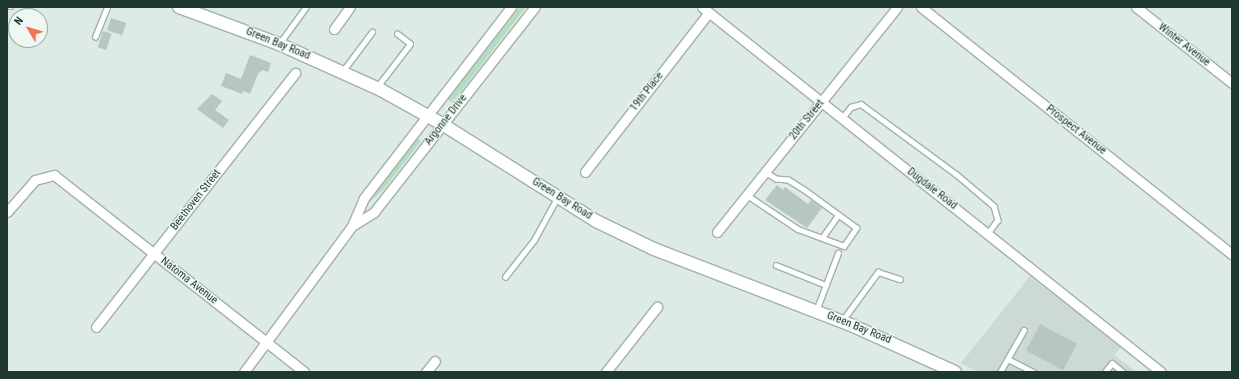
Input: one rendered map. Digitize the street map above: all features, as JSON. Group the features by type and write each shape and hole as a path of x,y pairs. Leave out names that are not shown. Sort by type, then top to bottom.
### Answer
{"main road":[{"name":"Green Bay Road","path":"179,7 279,44 376,88 442,124 596,221 634,240 842,321 955,372"}],"street":[{"path":"334,29 350,7"},
{"name":"Argonne Drive","path":"244,372 267,343 352,226 364,198 511,7"},
{"name":"Argonne Drive","path":"352,226 374,212 535,7"},
{"name":"20th Street","path":"717,232 897,7"},
{"name":"Prospect Avenue","path":"921,7 1232,254"},
{"name":"Winter Avenue","path":"1136,7 1232,83"},
{"name":"Dugdale Road","path":"705,10 1161,372"},
{"name":"19th Place","path":"585,172 705,10"},
{"name":"Beethoven Street","path":"96,327 296,73"},
{"name":"Natoma Avenue","path":"7,212 26,188 44,176 54,175 74,189 304,372"},
{"path":"606,372 657,307"},
{"path":"426,372 435,361"}],"lane":[{"path":"95,37 107,7"},
{"path":"279,44 306,7"},
{"path":"342,72 372,32"},
{"path":"376,88 410,44 397,34"},
{"path":"842,118 852,107 861,104 956,174 994,206 998,220 988,234"},
{"path":"747,195 798,229 844,246 856,228 794,183 776,179 765,172"},
{"path":"505,277 534,240 558,197"},
{"path":"822,238 838,215"},
{"path":"816,311 838,253"},
{"path":"776,265 826,284"},
{"path":"842,321 878,272 900,279"},
{"path":"1000,372 1024,330"},
{"path":"1008,359 1034,372"},
{"path":"1105,372 1112,363 1123,372"}],"shaded area":[{"path":"1030,276 1121,347 1114,355 1136,372 978,372 961,363"}],"green space":[{"path":"520,7 526,7 452,103 447,99"},
{"path":"417,138 421,141 384,189 366,205"}],"building":[{"path":"111,18 126,23 122,35 107,30"},
{"path":"103,31 112,34 106,50 98,47"},
{"path":"250,55 271,63 268,72 262,70 258,74 250,94 243,91 242,94 221,86 226,73 241,79"},
{"path":"212,94 222,101 215,110 229,120 223,128 197,109"},
{"path":"777,185 783,190 785,187 808,204 811,200 822,208 807,228 765,200"},
{"path":"1040,324 1077,344 1063,370 1026,350"}]}
